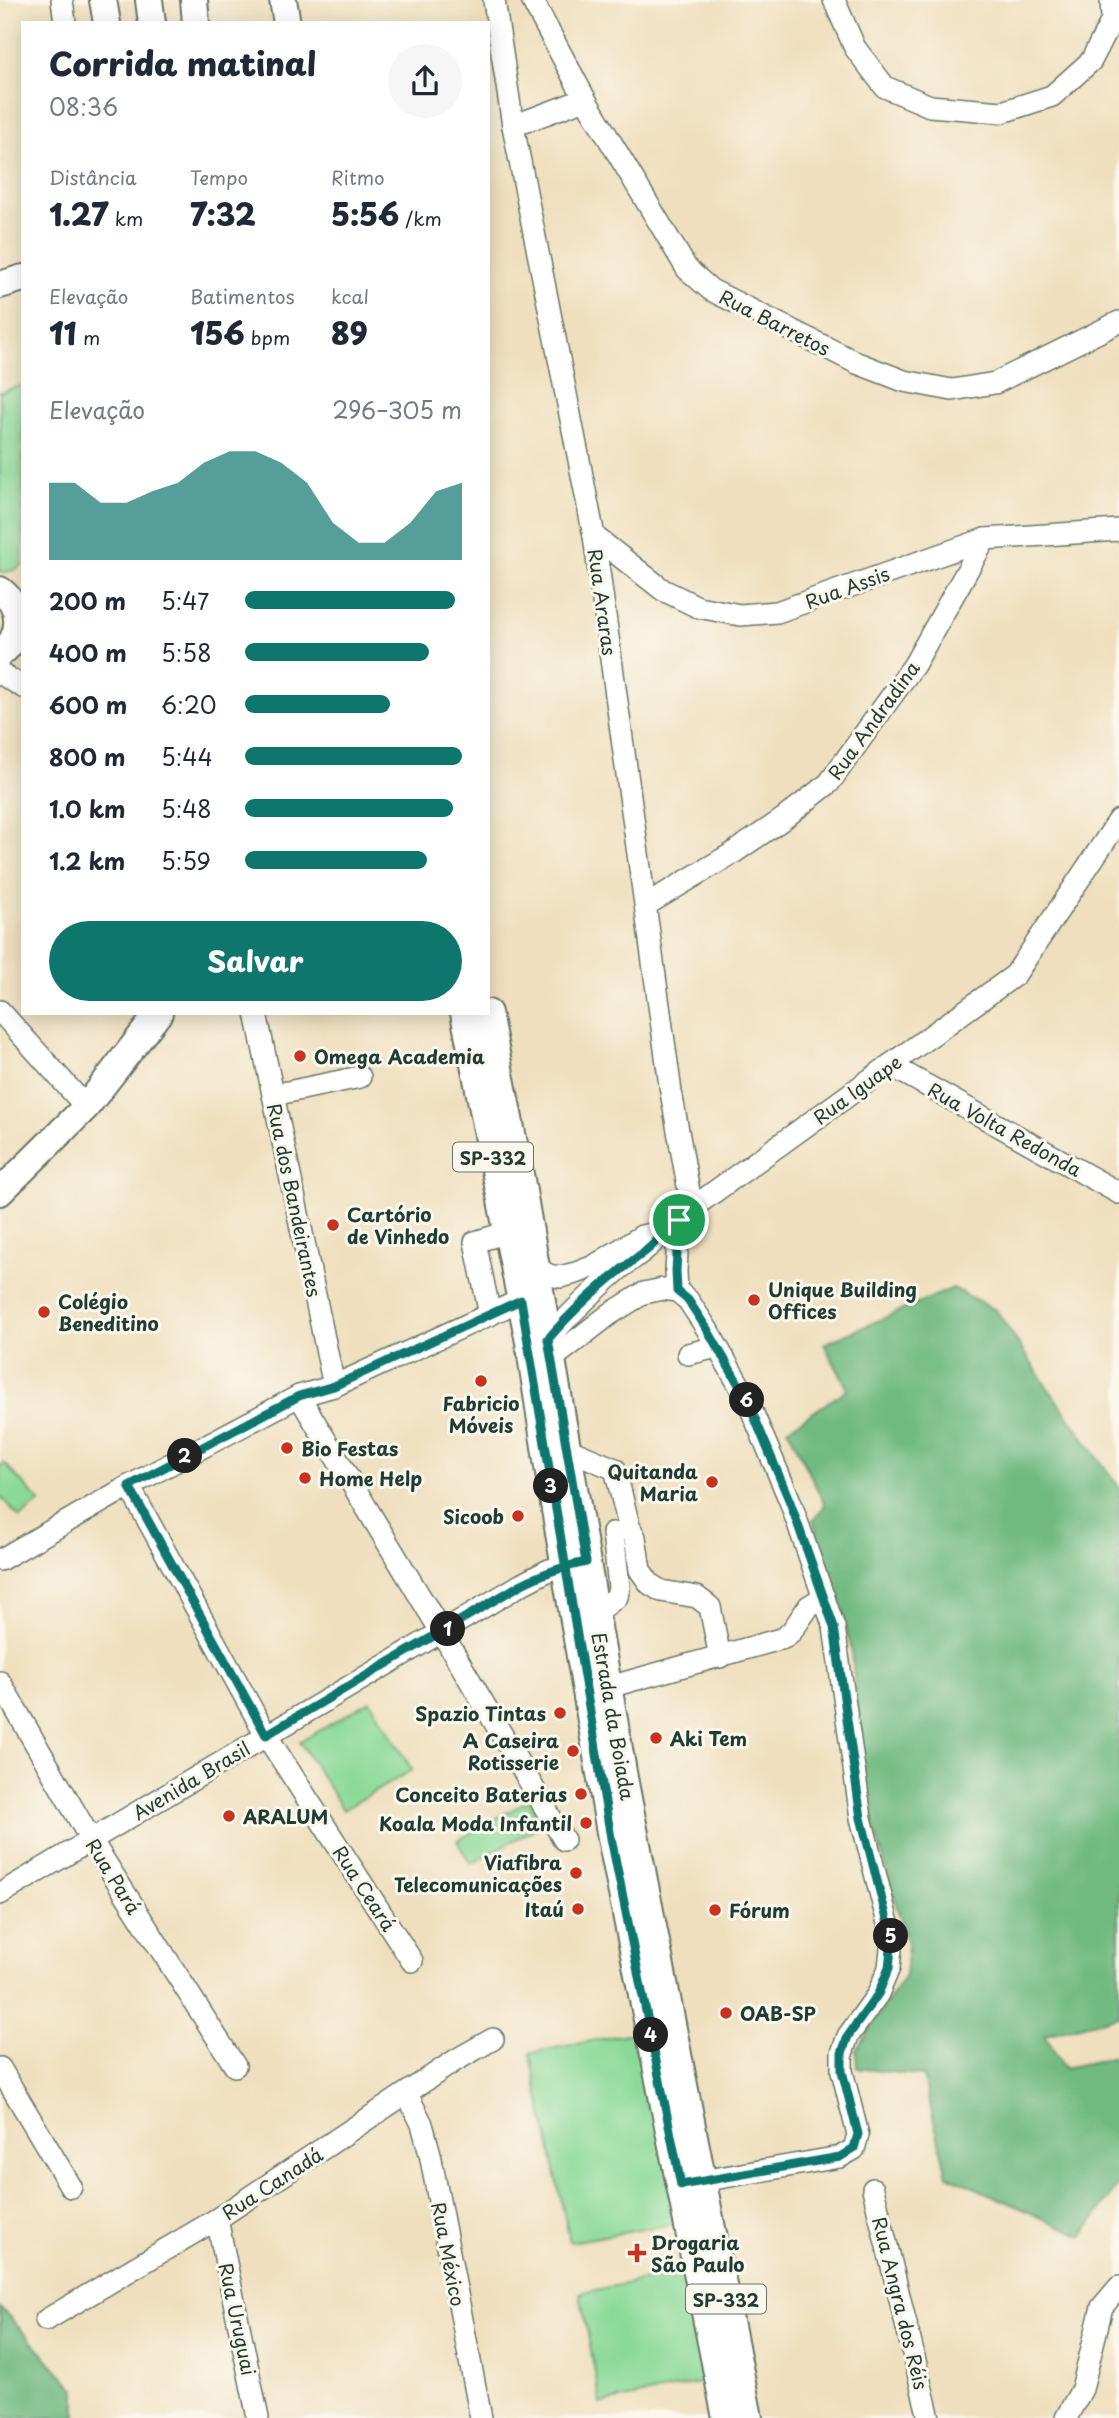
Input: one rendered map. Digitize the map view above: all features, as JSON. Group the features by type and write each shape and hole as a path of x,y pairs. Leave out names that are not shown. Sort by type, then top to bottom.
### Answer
{"main road":[{"path":"103,0 107,21"},
{"path":"149,0 152,21"},
{"path":"194,0 196,21"},
{"path":"283,0 287,21"},
{"path":"0,285 21,279"},
{"path":"0,654 7,648 17,630 16,609 9,589"},
{"path":"0,1192 86,1107 157,1015"},
{"name":"Estrada da Boiada","path":"464,1015 521,1300 578,1557 597,1612 692,2183 726,2418"},
{"name":"Estrada da Boiada","path":"488,1015 548,1272 550,1349 567,1449 611,1838 749,2418"}],"street":[{"path":"62,0 65,21"},
{"name":"Rua Araras","path":"494,0 513,126 594,536 671,1092 678,1220 677,1291"},
{"name":"Rua Barretos","path":"532,0 585,99 687,269 711,290 857,363 904,381 952,390 995,383 1119,322"},
{"path":"834,0 855,48 885,87 930,106 1002,112 1052,96 1091,61 1112,20 1111,0"},
{"path":"513,126 585,99"},
{"name":"Rua Assis","path":"594,536 663,590 698,607 740,615 777,611 985,539 1119,530"},
{"name":"Rua Andradina","path":"646,905 733,853 829,783 915,665 985,539"},
{"path":"0,673 21,686"},
{"name":"Rua Iguape","path":"548,1272 594,1266 642,1236 678,1220 1015,975 1119,820"},
{"path":"0,1012 86,1107"},
{"name":"Rua dos Bandeirantes","path":"256,1015 334,1386"},
{"name":"Rua Volta Redonda","path":"890,1065 1119,1193"},
{"path":"273,1095 360,1077"},
{"path":"550,1349 570,1314 678,1220"},
{"path":"491,1315 475,1242 508,1233"},
{"path":"548,1272 570,1314 577,1340"},
{"path":"550,1349 577,1340 610,1314 644,1293 663,1289 677,1291 688,1300 746,1397 790,1502 834,1627 861,1818 892,1939 889,1968 878,1994 848,2036 842,2053 842,2071 858,2134 857,2142 848,2154 692,2183"},
{"path":"0,1560 129,1486 299,1396 334,1386 521,1300"},
{"path":"688,1353 717,1347"},
{"path":"299,1396 564,1840"},
{"path":"567,1449 615,1469 621,1530 620,1587 617,1597 597,1612"},
{"name":"Rua Ceará","path":"129,1486 266,1735 412,1961"},
{"path":"621,1530 635,1537 640,1570 650,1584 661,1591 697,1597 710,1607 720,1657"},
{"name":"Avenida Brasil","path":"0,1894 522,1584 578,1557 621,1530"},
{"path":"609,1688 784,1638 792,1632 809,1606 824,1597"},
{"name":"Rua Pará","path":"0,1682 91,1840 235,2066"},
{"name":"Rua Canadá","path":"46,2320 217,2219 456,2060 493,2039"},
{"path":"0,2068 71,2187"},
{"name":"Rua México","path":"407,2094 422,2124 430,2154 481,2418"},
{"name":"Rua Angra dos Réis","path":"873,2189 929,2418"},
{"name":"Rua Uruguai","path":"217,2219 258,2418"},
{"path":"1066,2418 1082,2389 1102,2307 1119,2287"}],"green space":[{"path":"21,386 21,566 6,572 0,572 0,392"},
{"path":"953,1288 996,1310 1119,1487 1119,2016 1045,2035 1064,2068 1119,2056 1119,2184 1082,2236 947,2175 923,2076 857,2068 856,2050 905,1975 908,1946 866,1798 851,1647 813,1521 825,1505 788,1429 848,1389 824,1344"},
{"path":"4,1463 40,1502 20,1518 0,1496 0,1466"},
{"path":"370,1701 412,1770 343,1810 300,1742"},
{"path":"529,1800 543,1824 471,1864 457,1841"},
{"path":"642,2031 679,2223 570,2242 530,2053"},
{"path":"690,2271 708,2381 601,2404 580,2293"},
{"path":"0,2307 76,2390 76,2418 0,2418"}],"place":[{"name":"Omega Academia","path":"300,1056"},
{"name":"Cartório de Vinhedo","path":"333,1225"},
{"name":"Unique Building Offices","path":"754,1300"},
{"name":"Colégio Beneditino","path":"44,1312"},
{"name":"Fabricio Móveis","path":"481,1381"},
{"name":"Bio Festas","path":"287,1448"},
{"name":"Home Help","path":"305,1478"},
{"name":"Quitanda Maria","path":"712,1482"},
{"name":"Sicoob","path":"518,1516"},
{"name":"Spazio Tintas","path":"560,1713"},
{"name":"Aki Tem","path":"656,1738"},
{"name":"A Caseira Rotisserie","path":"573,1751"},
{"name":"Conceito Baterias","path":"581,1794"},
{"name":"ARALUM","path":"229,1816"},
{"name":"Koala Moda Infantil","path":"586,1823"},
{"name":"Viafibra Telecomunicações","path":"576,1873"},
{"name":"Itaú","path":"578,1909"},
{"name":"Fórum","path":"715,1910"},
{"name":"OAB-SP","path":"726,2013"},
{"name":"Drogaria São Paulo","path":"637,2253"}],"route":[{"path":"679,1220 664,1231 649,1248 602,1284 548,1339 586,1562 566,1567 549,1570 522,1584 266,1735 129,1486 299,1396 334,1386 521,1300 551,1486 566,1567 578,1634 611,1838 681,2185 840,2157 854,2148 858,2134 842,2071 842,2053 848,2036 878,1994 889,1968 892,1939 861,1818 834,1627 790,1502 746,1397 707,1329 688,1300 677,1291 679,1220"}]}
